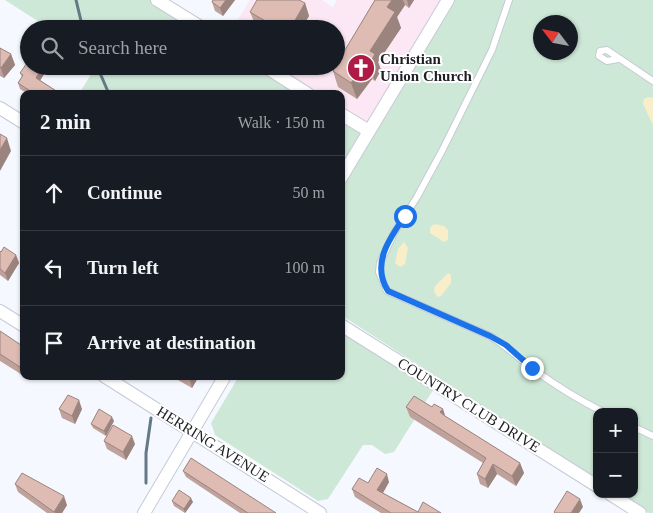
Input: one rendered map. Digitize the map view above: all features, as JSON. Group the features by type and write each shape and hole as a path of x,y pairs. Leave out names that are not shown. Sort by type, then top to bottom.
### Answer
{"street":[{"path":"157,0 189,20"},
{"path":"345,171 448,0"},
{"path":"278,75 302,90"},
{"path":"0,108 20,120"},
{"path":"345,116 369,131"},
{"path":"0,311 20,324"},
{"name":"COUNTRY CLUB DRIVE","path":"345,327 593,483"},
{"name":"HERRING AVENUE","path":"110,380 320,513"},
{"path":"144,513 223,380"},
{"path":"616,498 640,513"}],"lane":[{"path":"509,0 492,50 417,197 394,233 380,263 379,272 388,291 490,336 506,345 532,368 564,390 596,408"},
{"path":"618,59 653,81"},
{"path":"638,429 653,436"}],"shaded area":[{"path":"250,0 322,0 333,7 337,0 455,0 372,140 345,123 345,90 293,90 270,75 345,75 345,20 238,20"}],"green space":[{"path":"5,0 152,0 183,20 36,20"},
{"path":"455,0 653,0 653,513 649,513 625,498 638,498 638,408 593,408 593,477 345,318 345,183"},
{"path":"91,75 270,75 293,90 81,90"},
{"path":"345,123 361,133 345,159"},
{"path":"345,334 433,390 394,452 385,454 372,445 363,445 328,499 318,501 215,435 211,423 237,380 345,380"}],"sand":[{"path":"648,97 653,98 653,125 643,104 644,99"},
{"path":"434,224 444,226 448,230 448,240 444,242 430,233 430,228"},
{"path":"404,242 408,248 405,264 400,267 395,263 398,249"},
{"path":"448,273 451,275 451,283 441,296 438,297 434,292 435,286"}],"building":[{"path":"213,0 226,0 220,8 212,2"},
{"path":"257,0 299,0 305,3 295,20 264,20 250,12"},
{"path":"375,0 392,0 387,7 395,12 370,51 375,54 369,65 366,63 351,83 339,75 345,75 345,50"},
{"path":"0,48 11,54 1,68 0,67"},
{"path":"23,75 38,75 36,78 55,90 29,90 18,83"},
{"path":"0,134 7,138 0,150"},
{"path":"4,247 16,255 5,273 0,269 0,251"},
{"path":"0,331 20,344 20,367 0,354"},
{"path":"68,395 79,400 72,416 59,409"},
{"path":"414,396 432,407 434,404 443,409 440,412 445,416 520,463 512,476 493,464 485,479 477,474 486,458 406,407"},
{"path":"99,409 112,417 104,431 91,424"},
{"path":"113,425 132,436 123,452 104,441"},
{"path":"191,458 276,513 248,513 183,471"},
{"path":"377,468 387,474 377,490 418,512 423,502 441,513 391,513 352,489 359,478 368,483"},
{"path":"22,473 64,496 54,512 15,484"},
{"path":"179,490 191,498 184,509 172,501"},
{"path":"567,491 580,499 571,513 555,513 554,512"}],"waterway":[{"path":"76,0 81,20"},
{"path":"101,75 107,90"},
{"path":"146,483 146,453 151,418"}],"place":[{"name":"Christian Union Church","path":"361,68"}],"route":[{"path":"405,216 394,233 380,263 379,272 386,289 429,311 490,336 506,345 532,368"}]}
